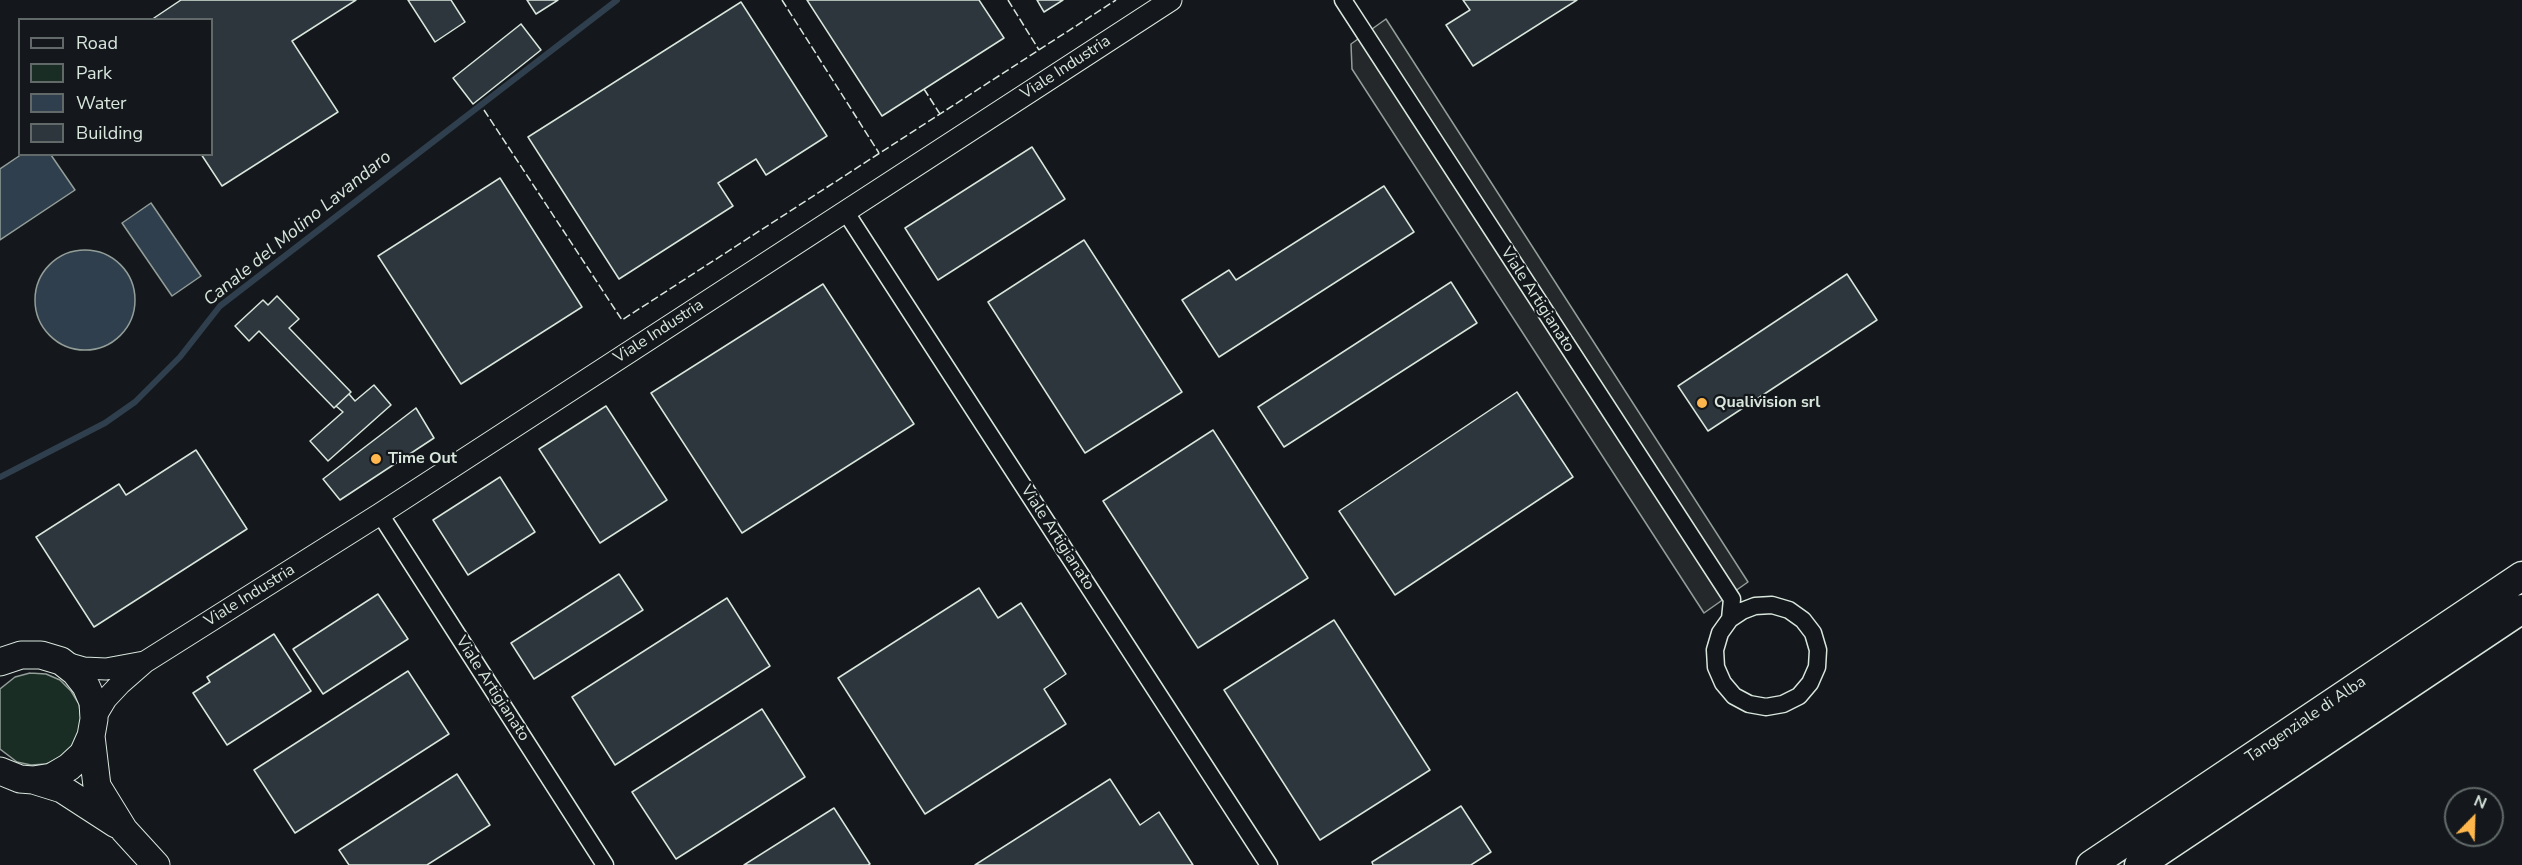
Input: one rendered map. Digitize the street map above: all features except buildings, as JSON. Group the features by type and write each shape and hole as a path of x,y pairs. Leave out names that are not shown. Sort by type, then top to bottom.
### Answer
{"highway":[{"name":"Tangenziale di Alba","path":"2091,865 2522,576"},
{"name":"Tangenziale di Alba","path":"2139,865 2522,609"}],"main road":[{"path":"7,656 41,655 61,661 75,672 86,686 93,702 97,786 124,830 156,865"},
{"path":"10,776 52,777 69,767 83,753 93,728"},
{"path":"10,776 62,789 124,830"}],"street":[{"name":"Viale Industria","path":"93,728 106,699 120,682 145,662 380,514 1171,0"},
{"name":"Viale Artigianato","path":"1343,0 1732,599"},
{"name":"Viale Artigianato","path":"845,211 1269,865"},
{"name":"Viale Artigianato","path":"380,514 605,865"},
{"path":"1730,619 1732,599 1755,606"},
{"path":"1772,605 1789,610 1803,620 1813,633 1818,650 1817,667 1810,683 1798,696 1784,704 1766,707 1749,704 1734,696 1723,683 1716,667 1715,650 1720,633 1730,619 1755,606 1772,605"},
{"name":"Viale Industria","path":"61,661 84,668 106,669 145,662"}],"green space":[{"path":"30,673 46,674 60,680 79,704 81,719 79,734 71,748 60,758 46,764 31,765 17,762 0,749 0,689 15,677"}],"shaded area":[{"path":"1386,19 1748,582 1704,613 1352,69 1351,44"}],"water":[{"path":"19,156 52,156 75,190 0,240 0,169"},
{"path":"151,203 201,276 172,296 122,223"},
{"path":"85,250 104,254 121,264 131,281 135,300 131,319 121,336 104,346 85,350 66,346 49,336 39,319 35,300 39,281 49,264 66,254"}],"waterway":[{"name":"Canale del Molino Lavandaro","path":"0,477 105,423 135,402 180,357 220,306 617,0"}],"fence":[{"path":"782,0 879,153"},
{"path":"1008,0 1039,50"},
{"path":"484,110 622,320 1116,0"},
{"path":"924,89 940,114"}],"place":[{"name":"Qualivision srl","path":"1702,403"},
{"name":"Time Out","path":"376,459"}]}
